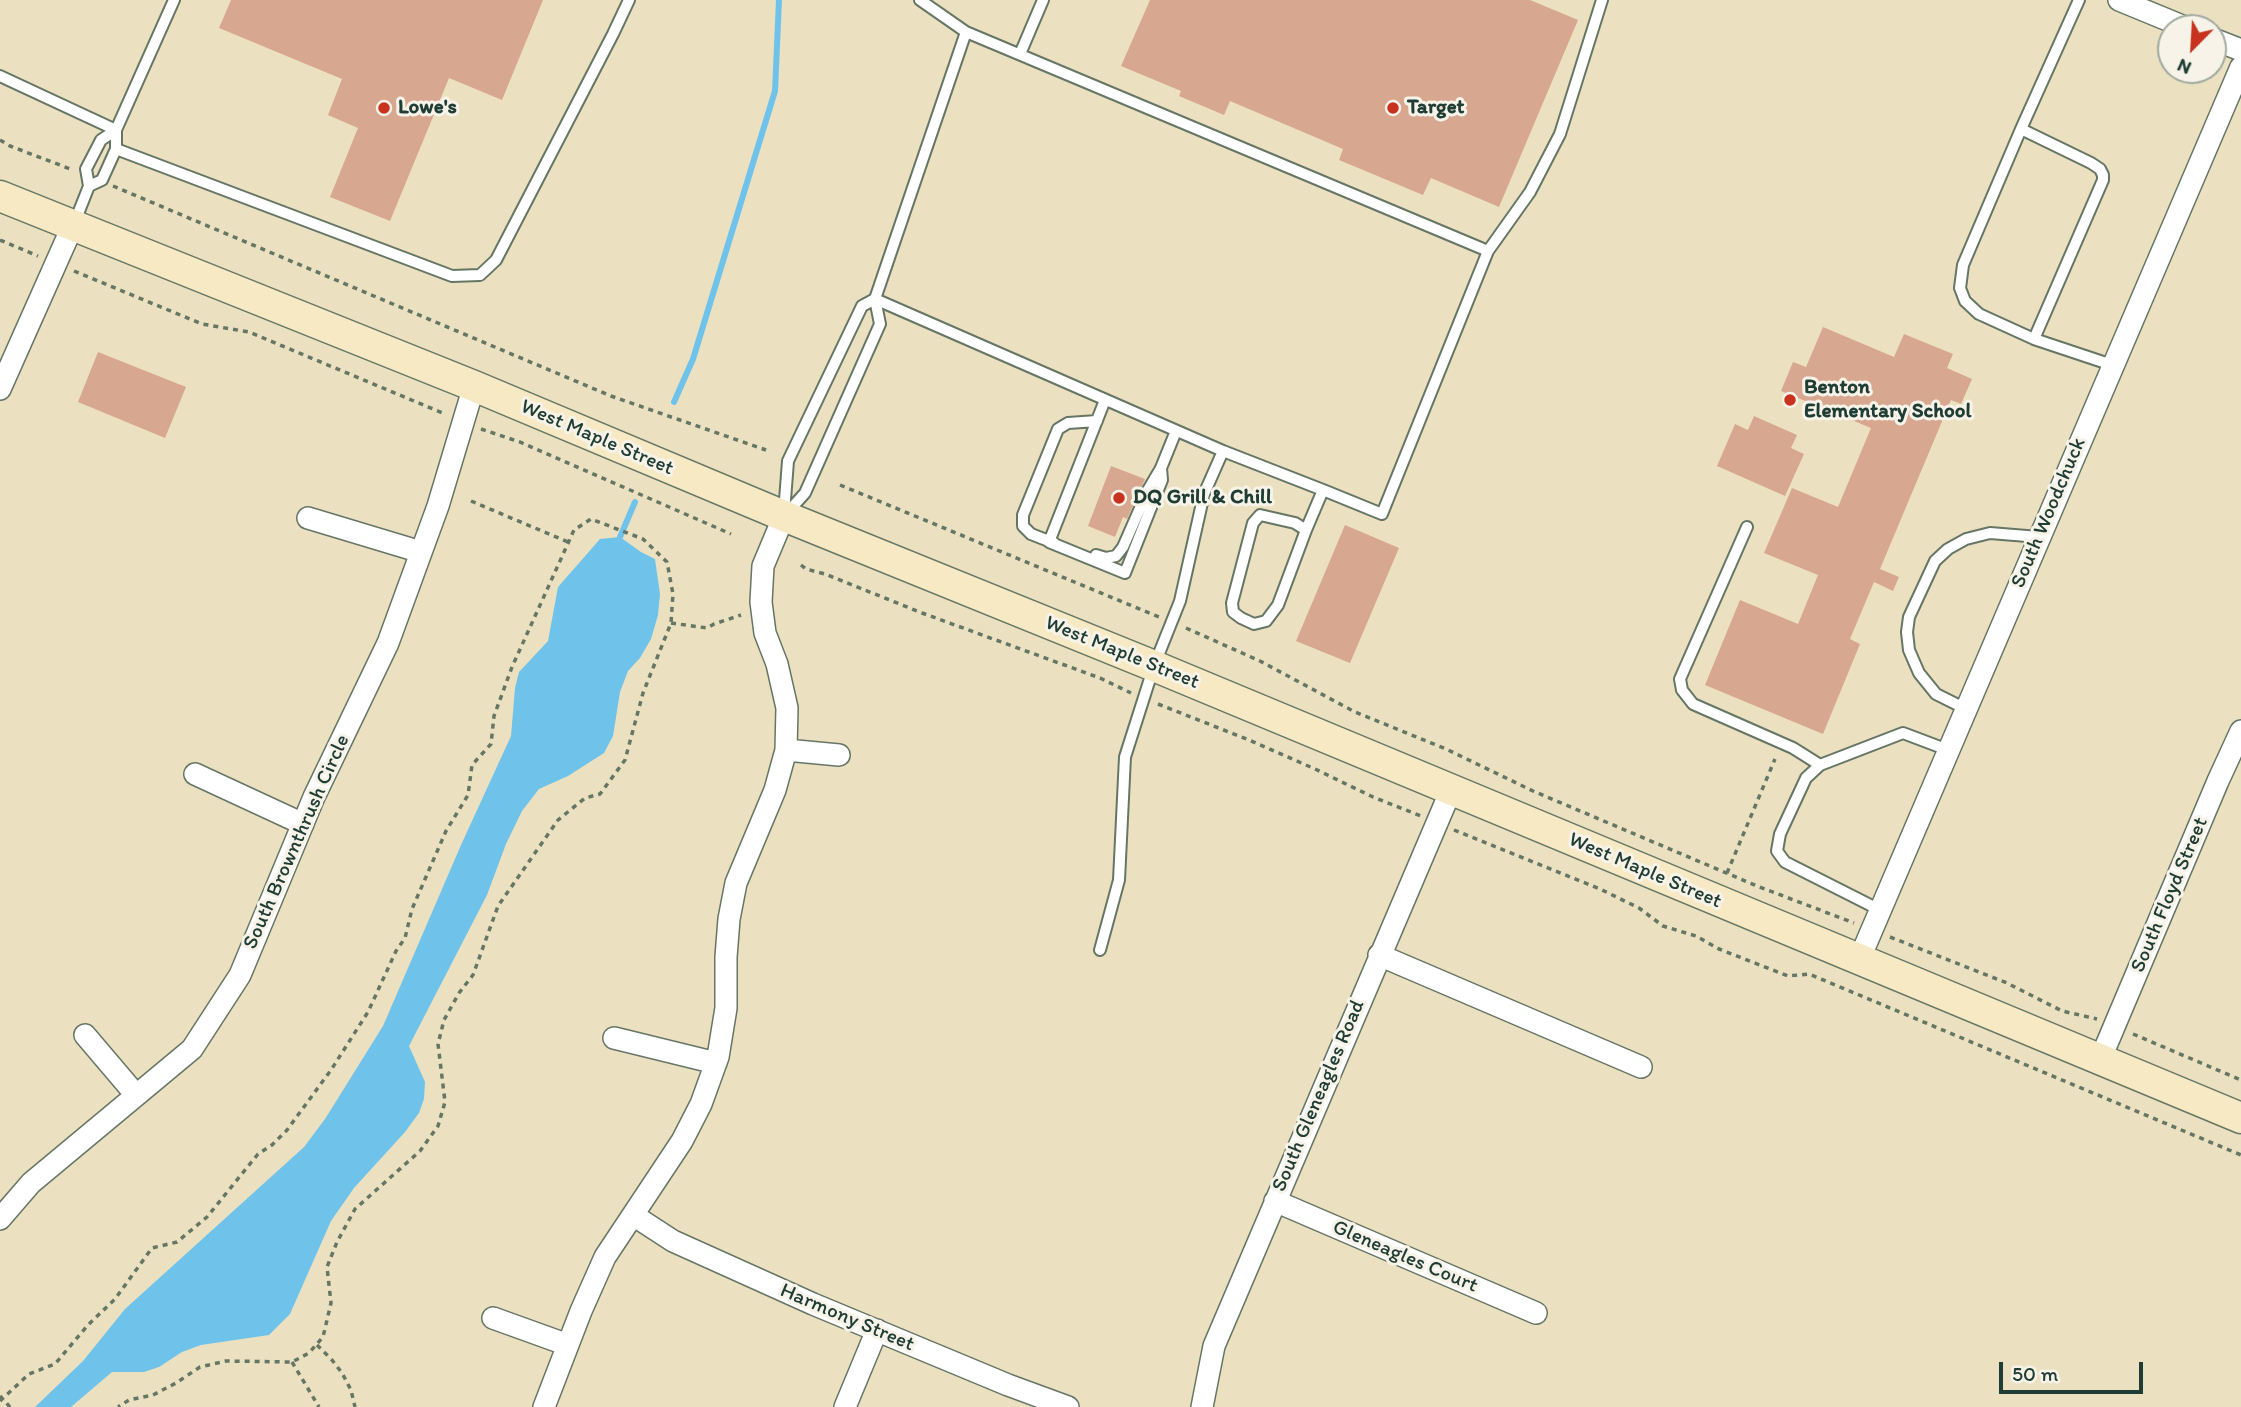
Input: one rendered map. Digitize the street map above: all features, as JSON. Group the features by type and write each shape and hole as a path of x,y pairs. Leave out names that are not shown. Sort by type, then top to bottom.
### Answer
{"main road":[{"name":"West Maple Street","path":"0,196 1154,666 2241,1118"}],"street":[{"path":"2119,0 2157,16"},
{"name":"South Woodchuck","path":"1859,960 2241,66"},
{"path":"0,389 74,225"},
{"name":"South Brownthrush Circle","path":"0,1219 31,1183 192,1049 240,975 303,824 388,643 438,506 474,387"},
{"path":"544,1407 605,1257 682,1141 701,1104 716,1063 726,1008 729,919 736,883 775,790 786,750 787,708 777,664 765,633 761,601 763,566 784,516"},
{"path":"308,517 421,552"},
{"name":"South Floyd Street","path":"2101,1060 2241,731"},
{"path":"786,750 839,755"},
{"path":"195,774 303,824"},
{"name":"South Gleneagles Road","path":"1202,1407 1214,1346 1451,790"},
{"path":"1380,956 1641,1067"},
{"path":"85,1035 136,1095"},
{"path":"614,1038 716,1063"},
{"name":"Gleneagles Court","path":"1275,1201 1536,1313"},
{"name":"Harmony Street","path":"633,1215 673,1241 813,1304 1068,1407"},
{"path":"493,1318 568,1345"},
{"path":"845,1407 877,1330"}],"lane":[{"path":"74,225 92,181 116,149 116,130 174,0"},
{"path":"116,149 452,276 480,275 496,260 629,0"},
{"path":"920,0 966,32 1488,251"},
{"path":"1020,54 1043,0"},
{"path":"876,299 1223,452 1382,514 1488,251 1530,192 1560,134 1602,0"},
{"path":"2079,0 1963,265 1960,288 1965,301 1979,314 2034,339 2112,365"},
{"path":"784,516 805,493 880,324 876,299 966,32"},
{"path":"0,76 116,130"},
{"path":"2021,128 2091,163 2100,169 2103,175 2034,339"},
{"path":"92,181 86,169 101,140 116,130"},
{"path":"784,516 788,461 862,306 876,299"},
{"path":"1049,542 1105,400"},
{"path":"1097,421 1068,423 1058,429 1023,515 1023,526 1031,534 1125,573 1162,480 1161,468"},
{"path":"1049,542 1106,558 1116,556 1123,547 1177,431"},
{"path":"1100,950 1119,880 1125,757 1154,666 1180,601 1204,495 1223,452"},
{"path":"1306,530 1295,523 1260,514 1253,523 1232,603 1233,612 1254,624 1266,621 1278,605 1323,490"},
{"path":"1747,527 1680,679 1682,690 1693,704 1793,748 1820,765"},
{"path":"1966,709 1936,694 1919,673 1909,650 1909,617 1935,561 1948,549 1966,539 1990,533 2039,537"},
{"path":"1880,910 1785,862 1777,851 1780,834 1806,778 1820,765 1903,733 1948,750"}],"path":[{"path":"0,140 92,181 611,396 766,450"},
{"path":"0,240 202,324 249,332 463,422 520,442 730,534"},
{"path":"840,485 1261,661 1355,712 1446,749 1533,791 1727,873 2007,983 2062,1011 2094,1018 2241,1080"},
{"path":"471,501 568,542"},
{"path":"10,1407 1,1399 29,1374 55,1364 88,1325 115,1299 152,1248 177,1242 207,1217 258,1154 272,1145 286,1130 348,1047 405,938 412,909 446,831 468,795 472,765 491,744 494,716 512,667 574,530 591,519 643,539 667,562 673,594 671,623 643,693 625,760 600,794 585,798 558,820 498,906 473,975 444,1020 438,1044 445,1102 438,1126 420,1151 355,1209 343,1231 327,1267 331,1303 323,1337 309,1353 292,1362 226,1362 200,1367 153,1395 129,1400 118,1407"},
{"path":"801,565 922,613 1100,678 1249,740 1373,797 1600,888 1639,908 1663,926 1696,936 1719,949 1788,976 1809,974 2241,1155"},
{"path":"671,623 707,628 741,615"},
{"path":"1727,873 1776,759"},
{"path":"316,1344 342,1373 351,1390 355,1407"},
{"path":"292,1362 319,1407"}],"water":[{"path":"620,537 655,559 660,594 658,615 651,639 640,658 628,671 620,692 613,736 604,753 568,776 539,789 522,811 487,895 409,1046 425,1082 424,1099 419,1113 354,1188 331,1221 290,1314 269,1335 201,1345 144,1372 112,1372 71,1407 35,1407 83,1361 125,1309 304,1147 325,1119 383,1026 511,736 519,672 548,641 558,587 600,539"}],"building":[{"name":"Lowe's","path":"231,0 543,0 502,100 449,78 390,221 330,197 358,128 328,115 342,79 219,28"},
{"name":"Target","path":"1150,0 1530,0 1578,20 1499,207 1431,178 1423,195 1339,160 1343,149 1230,101 1224,115 1179,96 1181,91 1121,66"},
{"path":"1823,327 1894,357 1904,334 1953,354 1947,368 1972,379 1961,404 1951,400 1880,569 1899,577 1893,591 1874,582 1850,639 1860,644 1823,734 1705,685 1740,600 1798,624 1818,575 1764,553 1792,488 1838,507 1871,428 1781,391 1793,362 1806,367"},
{"path":"98,352 186,387 165,438 78,402"},
{"path":"1754,416 1797,435 1791,448 1804,454 1785,496 1717,466 1735,424 1748,430"},
{"name":"DQ Grill & Chill","path":"1111,466 1145,479 1127,519 1123,517 1115,537 1088,526"},
{"path":"1345,525 1399,548 1350,663 1296,641"}],"waterway":[{"path":"674,402 693,359 775,91 779,0"},
{"path":"620,537 635,502"}],"place":[{"name":"Lowe's","path":"384,108"},
{"name":"Target","path":"1393,108"},
{"name":"Benton Elementary School","path":"1790,400"},
{"name":"DQ Grill & Chill","path":"1119,498"}]}
